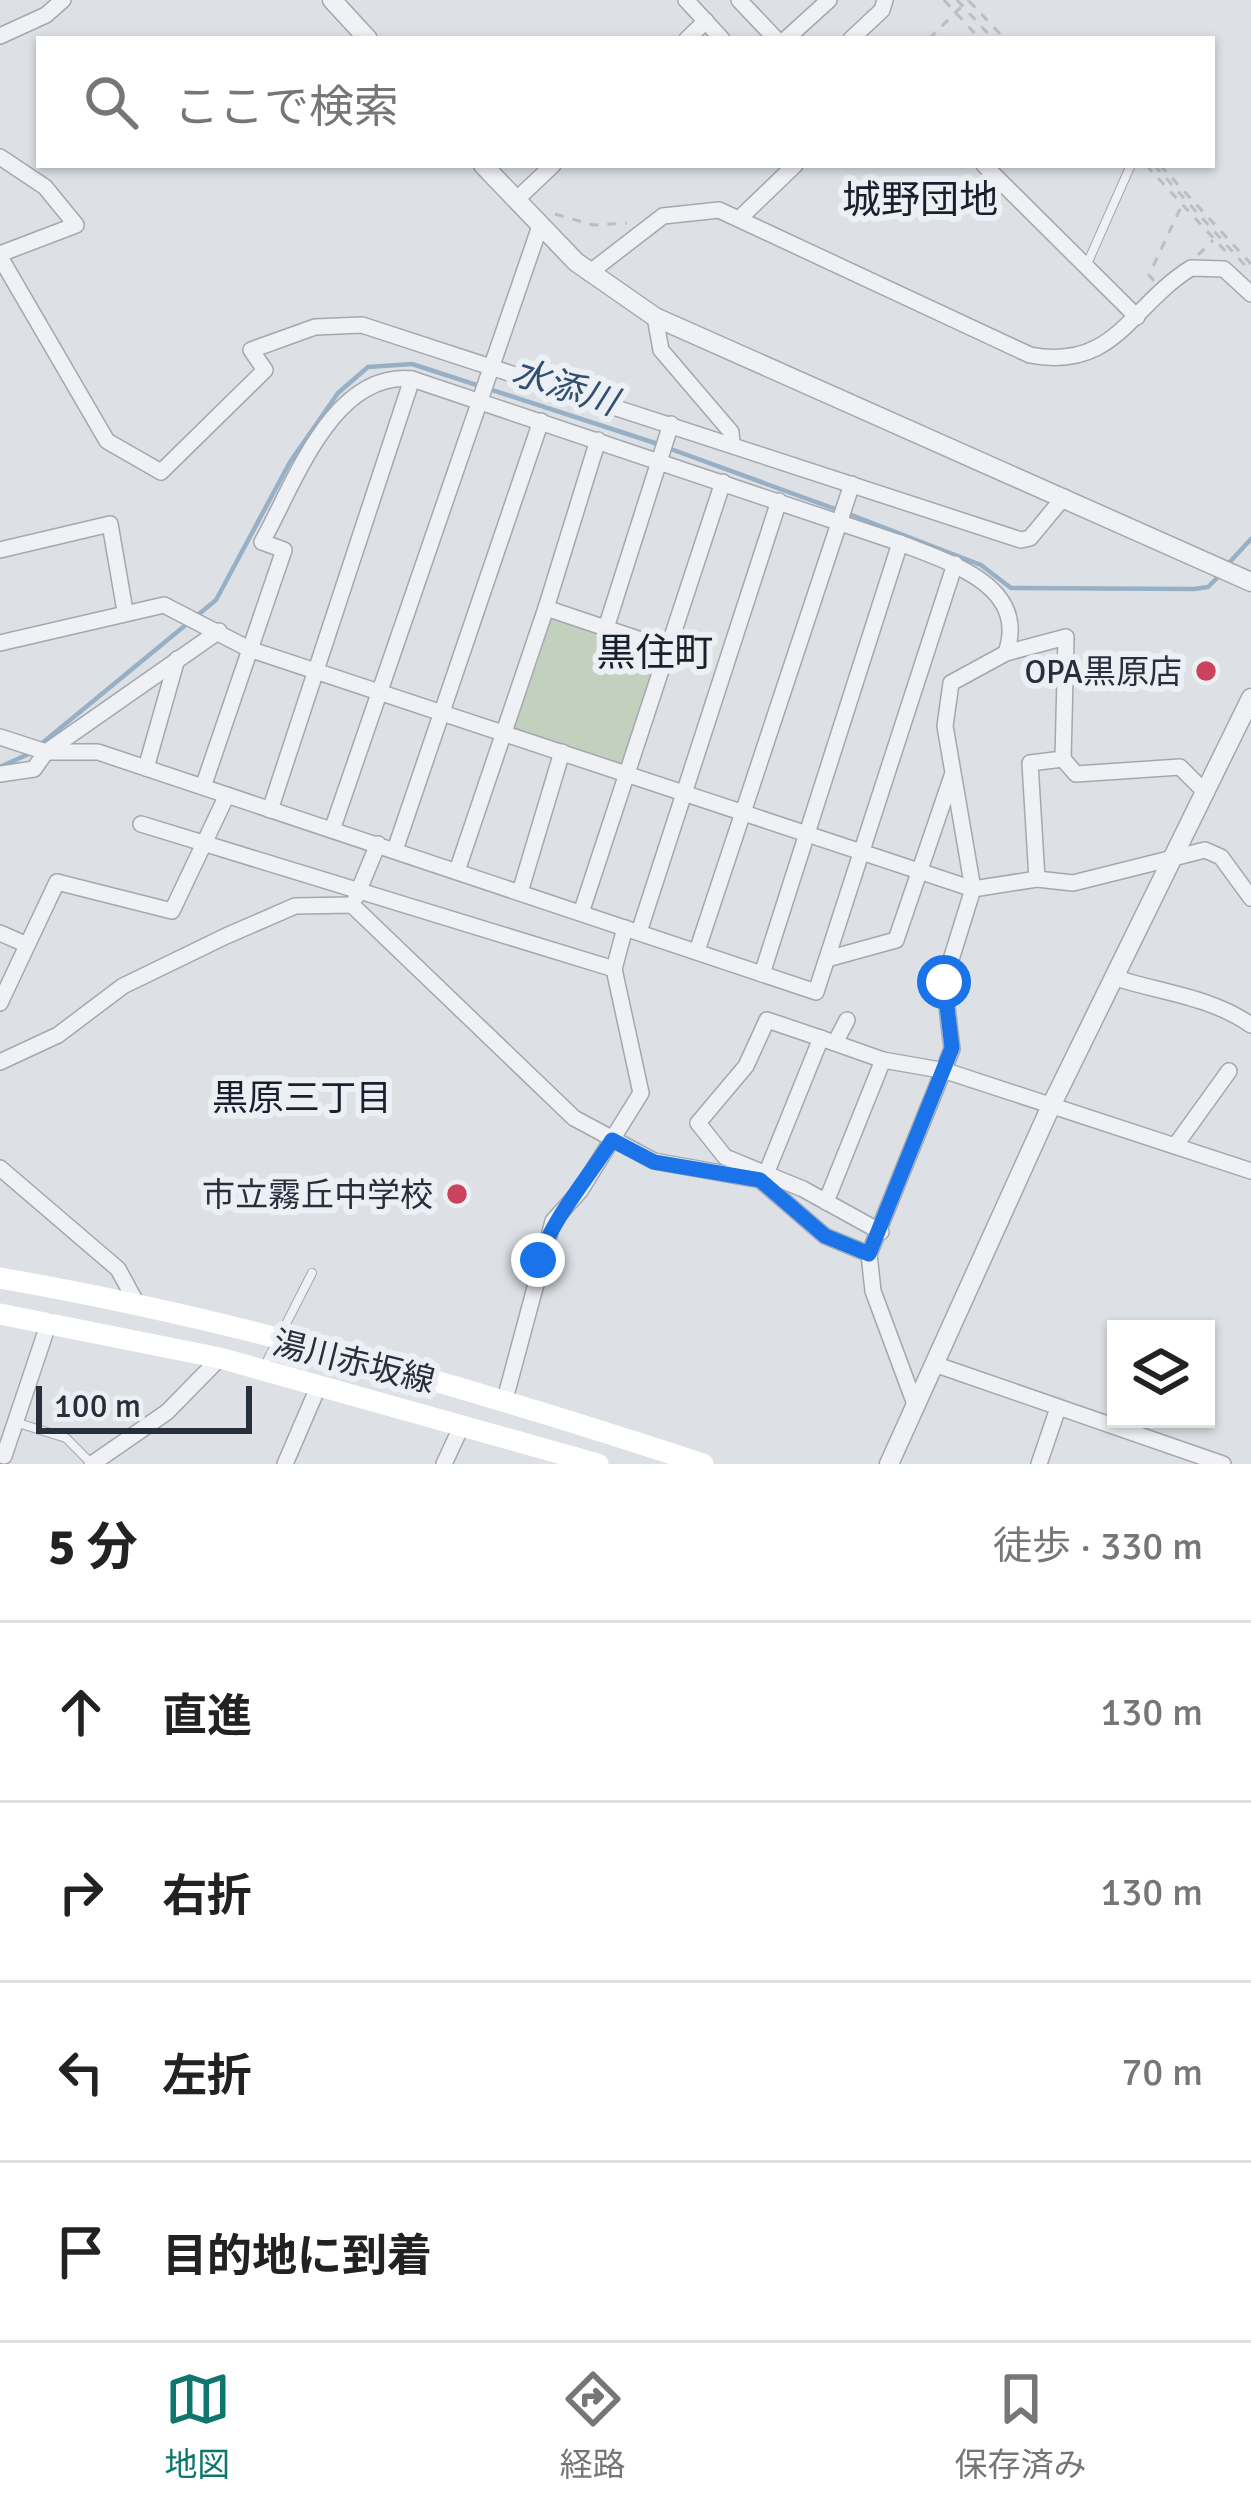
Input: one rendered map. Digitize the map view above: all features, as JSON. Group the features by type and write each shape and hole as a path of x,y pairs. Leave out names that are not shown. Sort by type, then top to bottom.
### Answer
{"main road":[{"name":"湯川赤坂線","path":"0,1278 136,1302 505,1399 703,1464"},
{"name":"湯川赤坂線","path":"0,1314 220,1358 598,1464"}],"street":[{"path":"0,37 46,15 63,0"},
{"path":"332,0 365,36"},
{"path":"686,0 719,36"},
{"path":"740,0 773,36"},
{"path":"789,36 829,0"},
{"path":"854,36 882,10 885,0"},
{"path":"690,36 706,21"},
{"path":"0,157 45,187 76,225 0,256 107,441 161,472 265,370 251,350 315,327 362,325 484,385 541,421 779,501 843,514 955,564 1007,603 1013,630 1006,653"},
{"path":"487,168 516,200 544,219 589,274 655,316 1251,582"},
{"path":"516,200 550,168"},
{"path":"740,218 792,168"},
{"path":"987,168 1137,317"},
{"path":"589,274 663,216 701,209 740,218 1030,356 1066,360 1103,348 1191,268 1214,265 1251,293"},
{"path":"332,830 544,219"},
{"path":"655,316 662,350 731,432 732,443"},
{"path":"203,787 284,550 262,542 327,426 368,385 393,377 484,385 671,424 1021,541 1030,538 1064,497"},
{"path":"270,810 412,379"},
{"path":"356,898 387,847 441,713 541,421"},
{"path":"606,628 671,424"},
{"path":"457,871 598,440"},
{"path":"581,913 722,482"},
{"path":"697,951 852,484"},
{"path":"505,1399 553,1221 580,1191 641,1093 614,969 684,793 779,501"},
{"path":"0,550 110,524 125,610"},
{"path":"762,974 900,543"},
{"path":"0,737 46,752 98,752 816,992 955,564"},
{"path":"0,643 125,610 164,605 249,649 973,889 1037,879 1072,883 1205,850 1221,857 1251,898"},
{"path":"546,608 668,649"},
{"path":"0,774 34,769 46,752 219,631"},
{"path":"916,1407 874,1291 869,1254 952,1048 944,982 973,889 944,726 951,683 1006,653 1066,637 1063,759 1076,774 1180,767 1205,793"},
{"path":"146,768 177,659"},
{"path":"889,1464 1051,1106 1176,860 1251,698"},
{"path":"520,892 562,752"},
{"path":"1037,879 1030,763 1063,759"},
{"path":"827,959 896,940 952,773"},
{"path":"0,1004 57,882 172,911 227,795"},
{"path":"141,824 205,842 356,898 614,969"},
{"path":"0,1062 58,1035 123,986 226,936 296,906 356,898"},
{"path":"356,898 574,1118 654,1162 760,1180 825,1236 869,1254"},
{"path":"0,933 25,944"},
{"path":"1116,978 1187,1001 1202,999 1251,1025"},
{"path":"881,1232 725,1157 698,1123 746,1066 767,1020 884,1060 946,1071 1251,1171"},
{"path":"766,1174 828,1040 847,1020"},
{"path":"826,1202 884,1060"},
{"path":"1174,1146 1228,1071"},
{"path":"0,1168 118,1269 136,1302"},
{"path":"4,1456 49,1322"},
{"path":"92,1464 167,1412 220,1358"},
{"path":"937,1365 1222,1464"},
{"path":"285,1464 319,1384"},
{"path":"1039,1464 1058,1408"},
{"path":"444,1464 462,1425"}],"lane":[{"path":"1086,267 1129,168"},
{"path":"262,1370 312,1273"},
{"path":"18,1423 66,1438 92,1464"}],"path":[{"path":"944,0 977,36"},
{"path":"956,0 990,36"},
{"path":"931,36 968,0 1002,36"},
{"path":"1149,168 1251,264"},
{"path":"1159,168 1251,280"},
{"path":"1187,202 1251,272"},
{"path":"1164,291 1148,274 1187,202"},
{"path":"544,219 593,225 634,222"}],"green space":[{"path":"549,614 659,651 623,764 509,730"}],"waterway":[{"name":"水添川","path":"41,744 216,600 290,462 338,393 368,367 412,364 658,444"},
{"name":"水添川","path":"668,448 838,510"},
{"name":"水添川","path":"849,514 981,565 1011,588 1194,589 1208,587 1222,573"},
{"name":"水添川","path":"1228,564 1251,539"},
{"name":"水添川","path":"0,767 33,752"}],"place":[{"name":"OPA黒原店","path":"1206,671"},
{"name":"市立霧丘中学校","path":"457,1194"}],"district":[{"name":"城野団地","path":"920,199"},
{"name":"黒住町","path":"655,652"},
{"name":"黒原三丁目","path":"302,1097"}],"route":[{"path":"538,1260 553,1221 580,1191 612,1140 654,1162 760,1180 825,1236 869,1254 946,1071 952,1048 944,982"}]}
